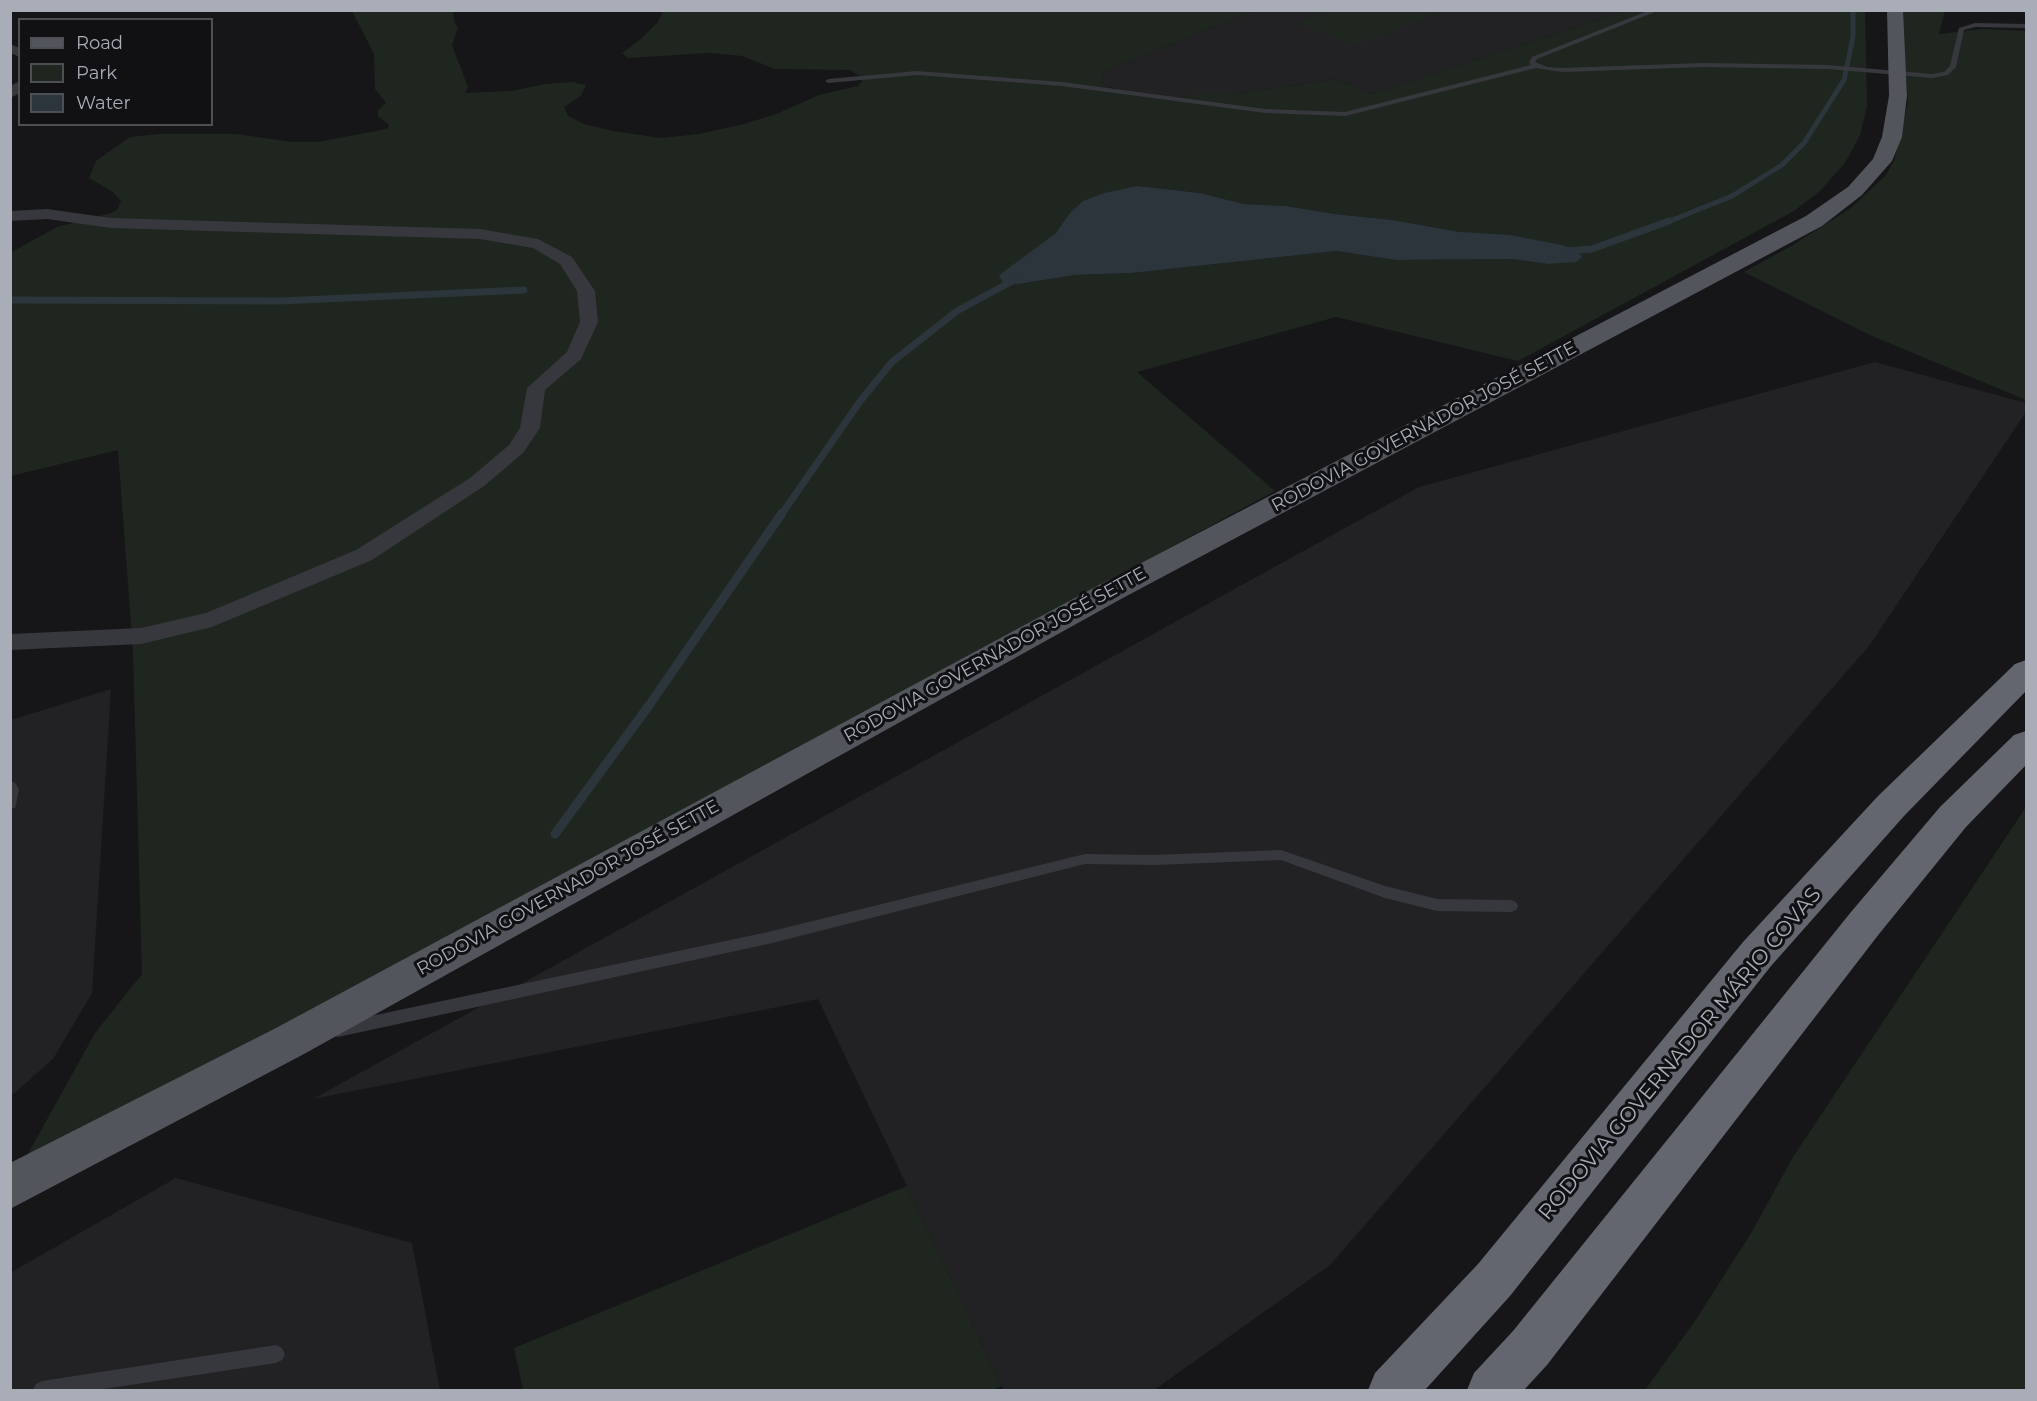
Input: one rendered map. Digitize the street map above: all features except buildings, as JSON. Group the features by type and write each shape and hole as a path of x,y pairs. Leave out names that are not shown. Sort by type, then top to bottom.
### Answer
{"highway":[{"name":"RODOVIA GOVERNADOR MÁRIO COVAS","path":"1392,1390 1494,1280 1757,954 1892,806 2026,672"},
{"path":"1491,1390 1530,1348 1858,932 1924,852 1953,817 2026,744"}],"main road":[{"name":"RODOVIA GOVERNADOR JOSÉ SETTE","path":"10,1188 290,1041 1110,592 1814,220 1855,191 1882,160 1892,138 1898,96 1894,10"}],"street":[{"path":"10,216 47,214 111,223 480,234 538,244 566,261 586,291 589,322 575,355 536,388 530,428 516,449 477,482 364,555 212,619 141,636 10,642"}],"lane":[{"path":"1536,66 1532,62 1534,58 1657,10"},
{"path":"828,81 917,72 1062,84 1265,111 1345,114 1536,66 1562,70 1703,65 1858,70 1896,68 1932,76 1946,74 1953,67 1961,29 1967,26 2026,26"},
{"path":"10,786 13,789 10,804"},
{"path":"290,1041 768,938 1085,859 1154,860 1281,855 1385,891 1437,905 1511,906"},
{"path":"42,1390 276,1354"}],"shaded area":[{"path":"1254,11 1625,11 1372,94 1336,79 1235,94 1194,94 1168,101 1157,101 1132,96 1104,84 1102,75 1108,70"},
{"path":"1875,362 2026,403 2026,412 1869,646 1330,1265 1154,1390 1004,1390 818,999 313,1099 1419,487"},
{"path":"111,689 92,993 53,1059 11,1096 11,720"},
{"path":"176,1178 412,1243 440,1390 11,1390 10,1273"}],"green space":[{"path":"352,11 453,11 454,21 458,28 452,45 468,87 465,93 511,91 545,84 572,82 586,85 581,96 564,107 568,116 584,124 613,131 661,138 699,134 744,124 776,114 819,95 858,86 862,81 861,77 850,70 775,69 742,56 710,53 628,58 622,53 658,22 663,11 1254,11 1108,70 1102,75 1104,84 1117,91 1132,96 1168,101 1194,94 1235,94 1336,79 1372,94 1625,11 1865,11 1867,107 1860,135 1845,163 1820,191 1794,211 1518,361 1336,317 1137,372 1275,491 20,1168 95,1033 142,974 133,652 118,450 11,476 10,253 57,227 117,210 121,201 113,192 89,178 96,161 130,137 160,134 236,134 293,142 317,142 387,129 389,125 378,116 378,110 386,103 375,89 374,54","holes":["1138,186 1200,193 1244,204 1286,206 1393,220 1460,232 1548,264 1512,259 1396,260 1336,251 1132,273 1075,275 1019,284 1003,283 1000,275 1056,233"]},
{"path":"1330,11 1442,12 1355,45 1298,23"},
{"path":"1901,11 1945,11 1939,34 1983,29 2026,31 2026,400 1872,336 1744,272 1793,245 1852,207 1886,175 1894,161 1908,102"},
{"path":"2026,807 2026,1390 1645,1390 1695,1321 1750,1235 1793,1157"},
{"path":"907,1186 1002,1386 992,1390 523,1390 514,1348"}],"water":[{"path":"1138,186 1200,193 1244,204 1286,206 1393,220 1460,232 1510,235 1562,245 1577,250 1582,257 1576,262 1548,264 1512,259 1396,260 1336,251 1132,273 1075,275 1019,284 1003,283 999,275 1056,233 1070,213 1083,201 1104,193"}],"waterway":[{"path":"1665,223 1732,196 1782,165 1804,143 1844,80 1853,37 1853,10"},
{"path":"1567,251 1592,249 1669,221"},
{"path":"781,515 861,400 892,362 957,311 1018,278"},
{"path":"10,300 280,301 524,290"},
{"path":"555,834 650,704 782,513"}]}
